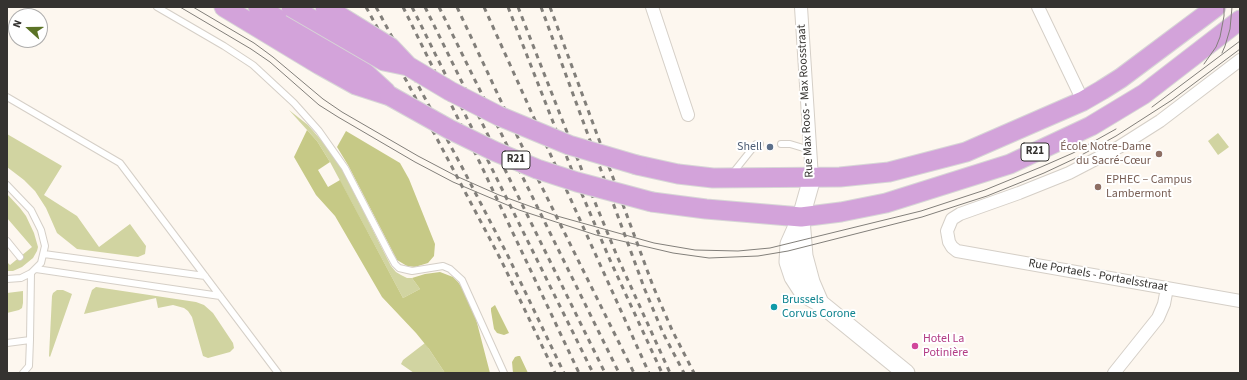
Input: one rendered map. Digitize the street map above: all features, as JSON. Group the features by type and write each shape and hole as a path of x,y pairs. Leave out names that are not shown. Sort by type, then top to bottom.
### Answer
{"main road":[{"path":"224,7 356,85 390,96"},
{"name":"R21","path":"258,7 361,69 390,96 449,129 494,151 538,169 577,182 652,202 706,210 801,217 841,212 886,203 1010,164 1091,126 1144,94 1240,20"},
{"name":"R21","path":"291,7 384,61 408,66 450,91 499,116 569,145 636,165 678,174 728,179 854,176 889,172 966,152 1083,101 1121,78 1216,7"},
{"path":"325,7 390,46 408,66"}],"street":[{"path":"652,7 688,115"},
{"name":"Rue Max Roos - Max Roosstraat","path":"801,7 812,178 801,217 789,244 788,262 792,277 804,294 820,303 906,373"},
{"path":"1038,7 1083,101"},
{"name":"Rue Portaels - Portaelsstraat","path":"1240,60 1160,121 1119,147 1068,173 955,217 949,222 946,231 949,242 957,251 1240,301"},
{"path":"1114,373 1158,318 1164,304 1167,288"}],"lane":[{"path":"158,7 247,61 263,73 294,103 322,136 345,168 390,255 399,268 412,271 443,266 450,269 462,280 504,373"},
{"path":"7,97 120,163 278,373"},
{"path":"728,179 756,144 760,144"},
{"path":"781,144 790,144 810,150"},
{"path":"7,185 32,210 37,219 46,246 41,263 31,274 20,278 7,279"},
{"path":"7,241 20,257"},
{"path":"44,254 205,276"},
{"path":"36,269 220,296"},
{"path":"23,373 29,366 31,274"},
{"path":"7,343 30,340"}],"green space":[{"path":"289,110 308,125 334,155 391,266 401,275 407,278 412,278 420,289 403,298 330,162 317,141"},
{"path":"307,130 317,141 330,162 318,170 328,187 340,180 403,298 420,289 412,278 425,274 440,272 453,277 458,282 463,289 476,319 490,373 445,373 416,333 382,297 335,216 316,195 294,157"},
{"path":"346,131 400,163 409,179 435,244 434,256 428,263 415,267 407,266 397,260 348,165 337,147"},
{"path":"1218,133 1229,147 1218,155 1208,141"},
{"path":"7,134 62,166 44,195 77,216 99,247 130,224 146,246 145,254 138,257 77,249 57,233 46,208 35,191 7,167"},
{"path":"7,194 26,216 34,233 38,247 33,258 22,267 13,271 7,271 7,262 10,265 32,247 7,218"},
{"path":"96,287 196,302 204,305 213,313 233,343 234,348 230,352 208,358 203,356 192,317 188,311 184,308 173,305 158,308 156,298 84,314 92,290"},
{"path":"57,290 63,290 72,294 50,357 52,296"},
{"path":"23,291 22,308 7,313 7,293"},
{"path":"495,305 509,333 504,335 497,333 494,329 491,308"},
{"path":"425,343 445,373 414,373 401,364 403,360"},
{"path":"520,356 528,373 513,373 512,362 515,357"}],"tram line":[{"path":"180,7 270,62 319,105 415,162 453,182 519,210 596,235 673,253 709,258 758,256 788,251 922,217 987,196 1044,173 1076,158 1116,136 1172,100 1240,49"},
{"path":"193,7 254,43 323,99 342,112 456,176 499,195 557,216 654,243 695,250 738,251 770,248 921,211 985,190 1041,167 1073,153 1116,129"},
{"path":"1204,64 1216,47 1220,37 1224,7"},
{"path":"1222,53 1230,29 1232,7"},
{"path":"1152,107 1240,41"}],"railway":[{"path":"366,7 501,260 555,373"},
{"path":"376,7 508,256 564,373"},
{"path":"403,7 480,163 579,373"},
{"path":"412,7 593,373"},
{"path":"425,7 605,373"},
{"path":"439,7 619,373"},
{"path":"457,7 528,159 634,373"},
{"path":"484,7 649,373"},
{"path":"508,7 573,173 610,260 662,373"},
{"path":"518,7 617,256 670,373"},
{"path":"541,7 645,290 663,333 684,373"},
{"path":"550,7 653,286 672,330 694,373"}],"place":[{"name":"Shell","path":"770,147"},
{"name":"École Notre-Dame du Sacré-Cœur","path":"1159,154"},
{"name":"EPHEC – Campus Lambermont","path":"1098,187"},
{"name":"Brussels Corvus Corone","path":"774,307"},
{"name":"Hotel La Potinière","path":"915,346"}]}
